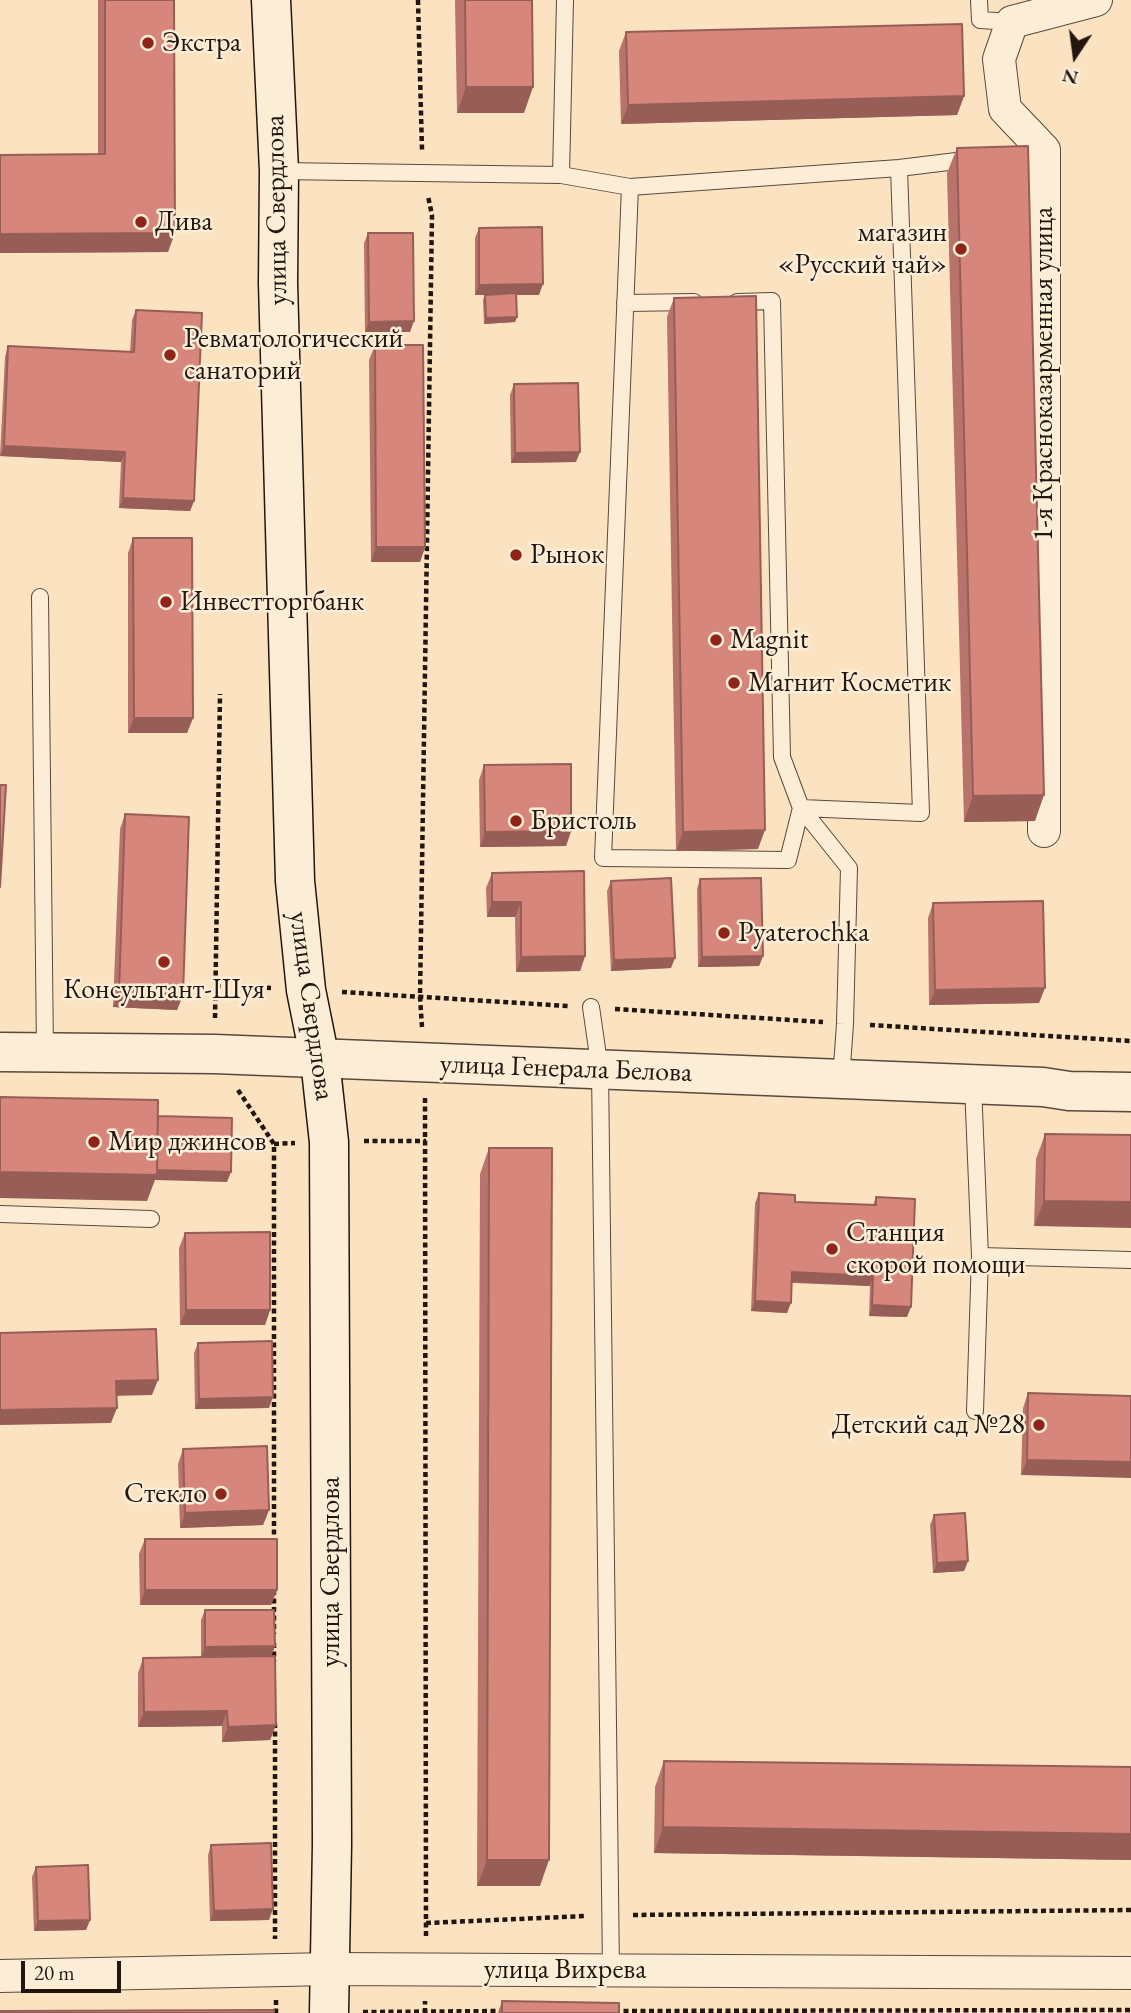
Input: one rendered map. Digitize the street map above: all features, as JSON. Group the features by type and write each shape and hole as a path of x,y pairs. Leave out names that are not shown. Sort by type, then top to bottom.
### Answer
{"main road":[{"name":"улица Свердлова","path":"271,0 279,171 279,311 295,881 306,990 320,1060 329,1155 332,1831 329,2013"},
{"name":"улица Генерала Белова","path":"0,1052 215,1054 1131,1092"}],"street":[{"path":"1012,22 1096,0"},
{"name":"1-я Красноказарменная улица","path":"1012,22 999,59 1005,109 1031,151 1044,831"},
{"name":"улица Вихрева","path":"0,1976 330,1969 1131,1973"}],"lane":[{"path":"561,175 565,0"},
{"path":"979,0 979,20 1012,22"},
{"path":"279,171 561,175 630,187 899,169 991,157"},
{"path":"802,808 921,813 899,169"},
{"path":"630,187 603,858 788,860 802,808"},
{"path":"625,303 772,301 782,757 802,808 849,868 841,1080"},
{"path":"40,597 45,1053"},
{"path":"591,1007 600,1070 611,1970"},
{"path":"973,1085 980,1256 975,1411"},
{"path":"0,1214 151,1219"},
{"path":"980,1256 1131,1260"}],"path":[{"path":"418,0 423,174 432,215 420,997 1131,1041"},
{"path":"220,694 215,1054 274,1144 274,1550"},
{"path":"425,2012 426,1141"},
{"path":"274,1578 275,1662"},
{"path":"275,1718 276,2013"},
{"path":"426,1923 611,1915 1131,1910"},
{"path":"614,2011 1131,2010"},
{"path":"329,2013 517,2011"}],"building":[{"path":"105,0 174,0 175,233 0,234 0,155 105,154"},
{"path":"465,0 532,0 533,87 466,87"},
{"path":"962,24 964,96 628,105 626,32"},
{"path":"1028,146 1044,795 973,796 957,148"},
{"path":"542,227 543,284 479,285 479,228"},
{"path":"368,233 413,233 414,321 369,322"},
{"path":"516,293 517,317 486,318 485,295"},
{"path":"756,296 765,830 683,832 674,298"},
{"path":"136,310 202,313 194,501 123,498 125,452 4,446 8,346 134,352"},
{"path":"375,345 423,345 425,547 376,547"},
{"path":"578,383 580,452 515,453 514,384"},
{"path":"133,538 192,538 193,718 134,718"},
{"path":"571,764 571,831 485,832 484,765"},
{"path":"0,785 6,785 0,887"},
{"path":"125,814 189,817 183,995 119,992"},
{"path":"584,871 585,956 521,957 521,902 492,902 492,873"},
{"path":"671,878 675,958 614,960 611,881"},
{"path":"761,878 763,956 702,957 700,879"},
{"path":"1043,901 1045,988 935,990 933,903"},
{"path":"0,1097 158,1100 157,1175 0,1172"},
{"path":"158,1116 232,1118 231,1172 157,1170"},
{"path":"1045,1134 1131,1135 1131,1202 1044,1201"},
{"path":"489,1148 552,1148 549,1860 487,1860"},
{"name":"Станция скорой помощи","path":"759,1193 795,1195 795,1202 876,1205 876,1197 915,1199 911,1307 872,1305 873,1276 792,1272 791,1303 755,1301"},
{"path":"270,1232 270,1310 186,1310 185,1233"},
{"path":"156,1329 158,1380 116,1381 117,1408 0,1410 0,1333"},
{"path":"272,1341 273,1397 199,1399 198,1343"},
{"path":"1028,1393 1131,1396 1131,1462 1027,1460"},
{"name":"Стекло","path":"267,1446 269,1510 185,1513 183,1449"},
{"path":"965,1513 968,1561 937,1563 934,1515"},
{"path":"145,1539 277,1539 277,1590 145,1590"},
{"path":"205,1610 274,1610 275,1646 205,1647"},
{"path":"275,1656 276,1725 228,1727 227,1711 144,1712 143,1658"},
{"path":"664,1761 1131,1767 1131,1834 663,1827"},
{"path":"271,1843 273,1909 214,1911 211,1845"},
{"path":"88,1865 90,1920 38,1921 36,1867"},
{"path":"502,2001 619,2003 619,2013 502,2013"},
{"path":"274,2010 274,2013 0,2013 0,2011"}],"place":[{"name":"Экстра","path":"148,43"},
{"name":"Дива","path":"141,222"},
{"name":"магазин «Русский чай»","path":"961,249"},
{"name":"Ревматологический санаторий","path":"170,355"},
{"name":"Рынок","path":"516,555"},
{"name":"Инвестторгбанк","path":"166,602"},
{"name":"Magnit","path":"716,640"},
{"name":"Магнит Косметик","path":"734,683"},
{"name":"Бристоль","path":"516,821"},
{"name":"Pyaterochka","path":"724,933"},
{"name":"Консультант-Шуя","path":"164,962"},
{"name":"Мир джинсов","path":"94,1142"},
{"name":"Станция скорой помощи","path":"832,1249"},
{"name":"Детский сад №28","path":"1039,1425"},
{"name":"Стекло","path":"221,1494"}]}
